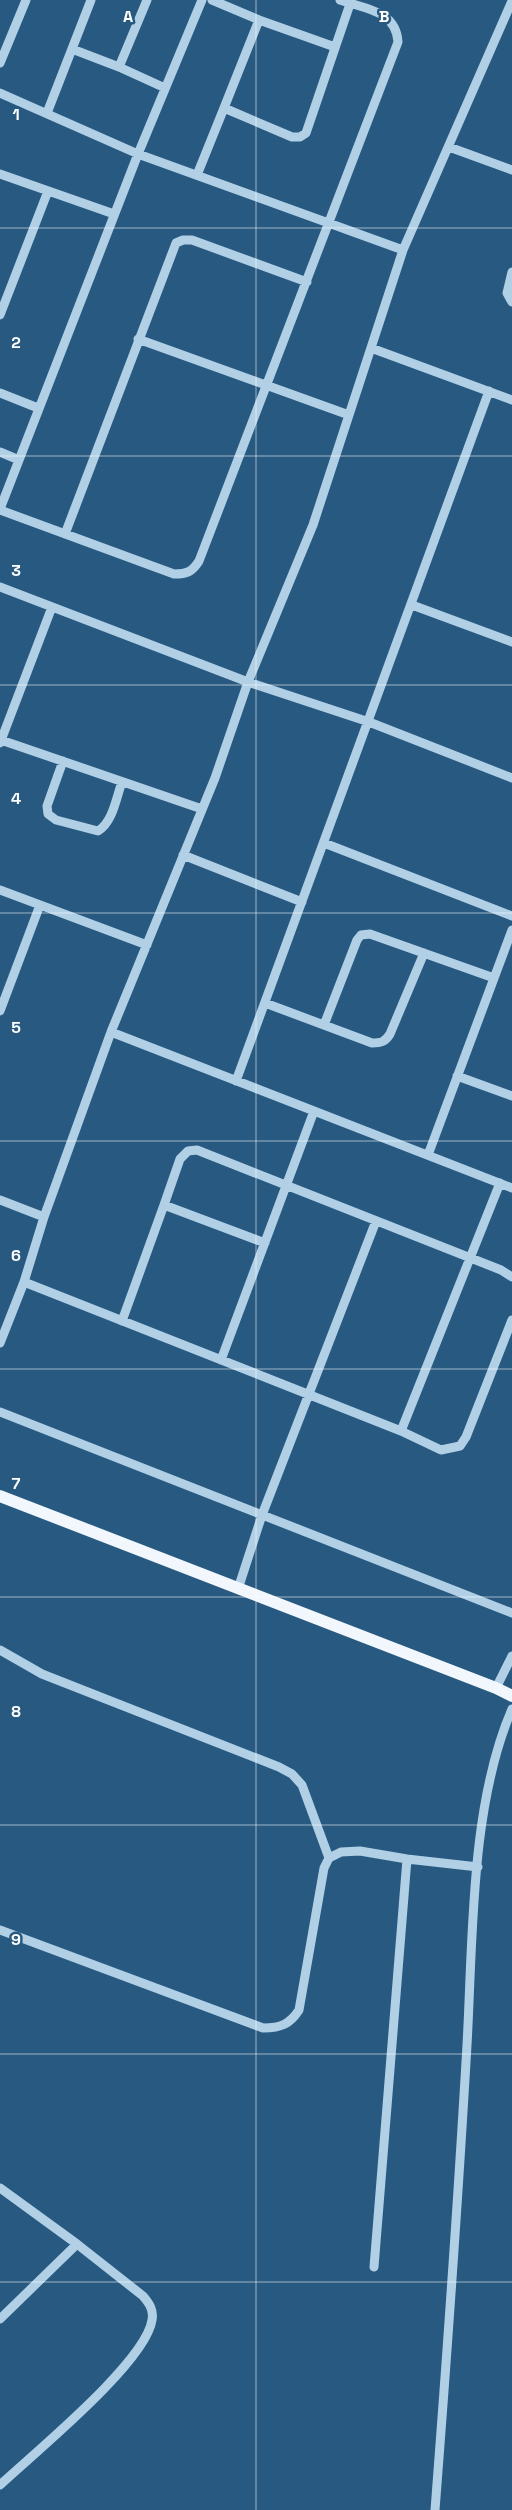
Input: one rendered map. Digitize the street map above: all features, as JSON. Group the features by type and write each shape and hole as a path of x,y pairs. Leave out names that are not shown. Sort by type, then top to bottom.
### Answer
{"main road":[{"path":"0,1496 496,1688 512,1696"}],"street":[{"path":"0,63 26,0"},
{"path":"47,113 91,0"},
{"path":"119,67 147,0"},
{"path":"202,0 114,214 0,510 174,574 185,574 192,571 199,561 398,42 398,32 393,22 384,15 340,0"},
{"path":"212,0 259,20 336,48"},
{"path":"0,1343 24,1282 44,1217 111,1032 202,809 248,682 313,525 403,250 512,2"},
{"path":"224,108 292,137 300,137 306,133 350,4"},
{"path":"197,175 259,20"},
{"path":"72,49 119,67 165,88"},
{"path":"0,93 138,154 403,250"},
{"path":"448,147 512,170"},
{"path":"0,174 114,214"},
{"path":"0,315 48,191"},
{"path":"65,534 176,243 183,240 192,240 306,282"},
{"path":"512,272 507,293 512,302"},
{"path":"138,339 349,415"},
{"path":"371,348 512,400"},
{"path":"236,1080 489,391"},
{"path":"0,393 38,408"},
{"path":"0,452 19,460"},
{"path":"0,587 248,682 369,722 512,778"},
{"path":"412,605 512,642"},
{"path":"52,607 1,741 202,809"},
{"path":"63,761 47,806 48,814 56,820 98,831 105,827 122,782"},
{"path":"324,843 512,916"},
{"path":"183,855 302,902"},
{"path":"0,890 147,945"},
{"path":"0,1011 40,905"},
{"path":"428,1155 512,930"},
{"path":"324,1025 357,940 362,935 370,934 494,978"},
{"path":"265,1003 372,1043 386,1041 424,953"},
{"path":"111,1032 512,1188"},
{"path":"458,1076 512,1096"},
{"path":"222,1360 314,1111"},
{"path":"122,1321 180,1159 188,1151 198,1150 501,1270 512,1277"},
{"path":"401,1431 500,1183"},
{"path":"0,1200 44,1217"},
{"path":"164,1205 265,1243"},
{"path":"238,1589 262,1515 376,1221"},
{"path":"24,1282 401,1431 441,1450 460,1446 466,1437 512,1320"},
{"path":"0,1412 512,1613"},
{"path":"0,1650 42,1674 279,1767 292,1774 302,1785 329,1858"},
{"path":"496,1688 512,1656"},
{"path":"437,2510 453,2284 478,1867 490,1774 500,1736 512,1709"},
{"path":"0,1930 263,2028 278,2028 292,2021 299,2010 324,1868 329,1858 341,1852 360,1851 407,1859 478,1867"},
{"path":"374,2268 407,1859"},
{"path":"0,2188 78,2244 143,2296 152,2306 152,2320 144,2340 125,2368 0,2485"},
{"path":"0,2320 78,2244"}]}
